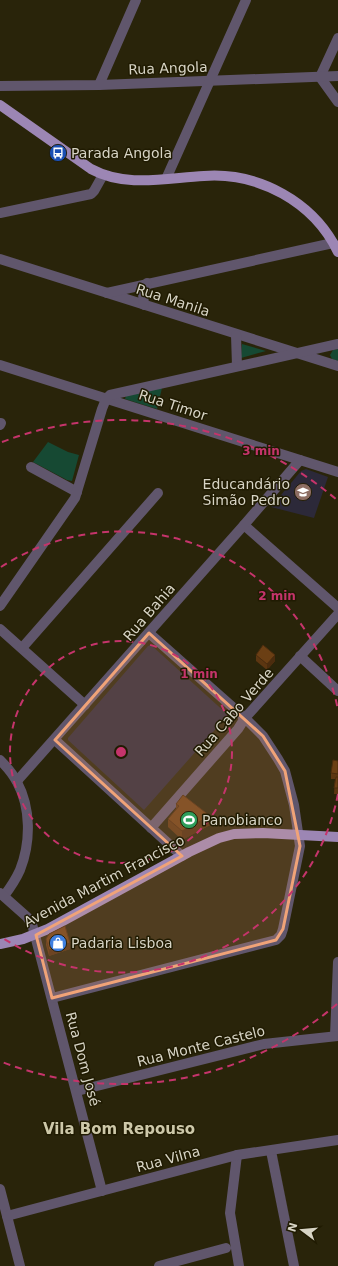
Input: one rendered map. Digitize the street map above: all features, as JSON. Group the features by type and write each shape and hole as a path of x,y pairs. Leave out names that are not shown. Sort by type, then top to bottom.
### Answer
{"main road":[{"path":"0,105 90,169 103,175 131,181 228,176 264,184 278,191 304,209 319,223 336,248"},
{"name":"Avenida Martim Francisco","path":"0,944 22,939 48,929 182,856 219,838 234,834 263,832 338,837"}],"street":[{"path":"99,85 136,0"},
{"path":"166,179 246,0"},
{"path":"338,38 320,77 338,102"},
{"name":"Rua Angola","path":"0,86 99,85 338,76"},
{"path":"0,213 91,194 103,175"},
{"path":"105,293 336,248"},
{"name":"Rua Manila","path":"0,259 236,335 338,366"},
{"path":"144,305 143,294 147,284"},
{"path":"236,335 237,366"},
{"path":"0,606 73,502 106,399 110,395 115,392 338,344"},
{"name":"Rua Timor","path":"0,365 338,472"},
{"name":"Rua Bahia","path":"17,782 244,526 300,460"},
{"path":"31,467 77,492"},
{"path":"22,648 158,493"},
{"path":"244,526 338,608"},
{"name":"Rua Cabo Verde","path":"151,828 238,729 245,718 338,614"},
{"path":"0,629 85,705"},
{"path":"52,998 276,940 281,935 283,929 300,846 292,799 284,771 263,736 245,718 149,633"},
{"path":"300,656 338,691"},
{"path":"55,740 182,856"},
{"path":"0,760 17,782 26,807 27,817 27,839 20,870 2,894"},
{"name":"Rua Dom José","path":"2,894 30,920 36,934 102,1191"},
{"name":"Rua Monte Castelo","path":"76,1092 264,1044 336,1036 338,962"},
{"name":"Rua Vilna","path":"7,1216 237,1155 338,1140"},
{"path":"271,1151 294,1266"},
{"path":"237,1155 230,1213 238,1266"},
{"path":"0,1189 20,1266"},
{"path":"159,1266 226,1248"}],"highlighted area":[{"path":"149,633 263,736 285,771 300,846 283,929 276,940 52,998 36,935 182,856 55,740"}],"shaded area":[{"name":"Educandário Simão Pedro","path":"306,469 328,477 314,518 271,507 301,471"},
{"path":"151,645 228,715 144,810 68,740 68,738 148,646"}],"green space":[{"path":"242,344 266,351 241,358"},
{"path":"338,349 338,361 332,359 330,355 333,350"},
{"path":"162,388 157,409 125,399 126,396"},
{"path":"48,442 68,452 79,455 72,481 67,480 33,462"}],"building":[{"path":"263,645 275,655 267,664 256,655"},
{"path":"333,760 338,761 338,774 331,773"},
{"path":"336,777 338,777 338,788 334,788"},
{"path":"183,795 210,816 182,831 168,819 179,806 176,804"},
{"path":"65,926 70,943 49,950 46,939 49,934"}],"place":[{"name":"Parada Angola","path":"58,153"},
{"name":"Educandário Simão Pedro","path":"303,492"},
{"name":"Panobianco","path":"189,820"},
{"name":"Padaria Lisboa","path":"58,943"}],"district":[{"name":"Vila Bom Repouso","path":"119,1129"}]}
